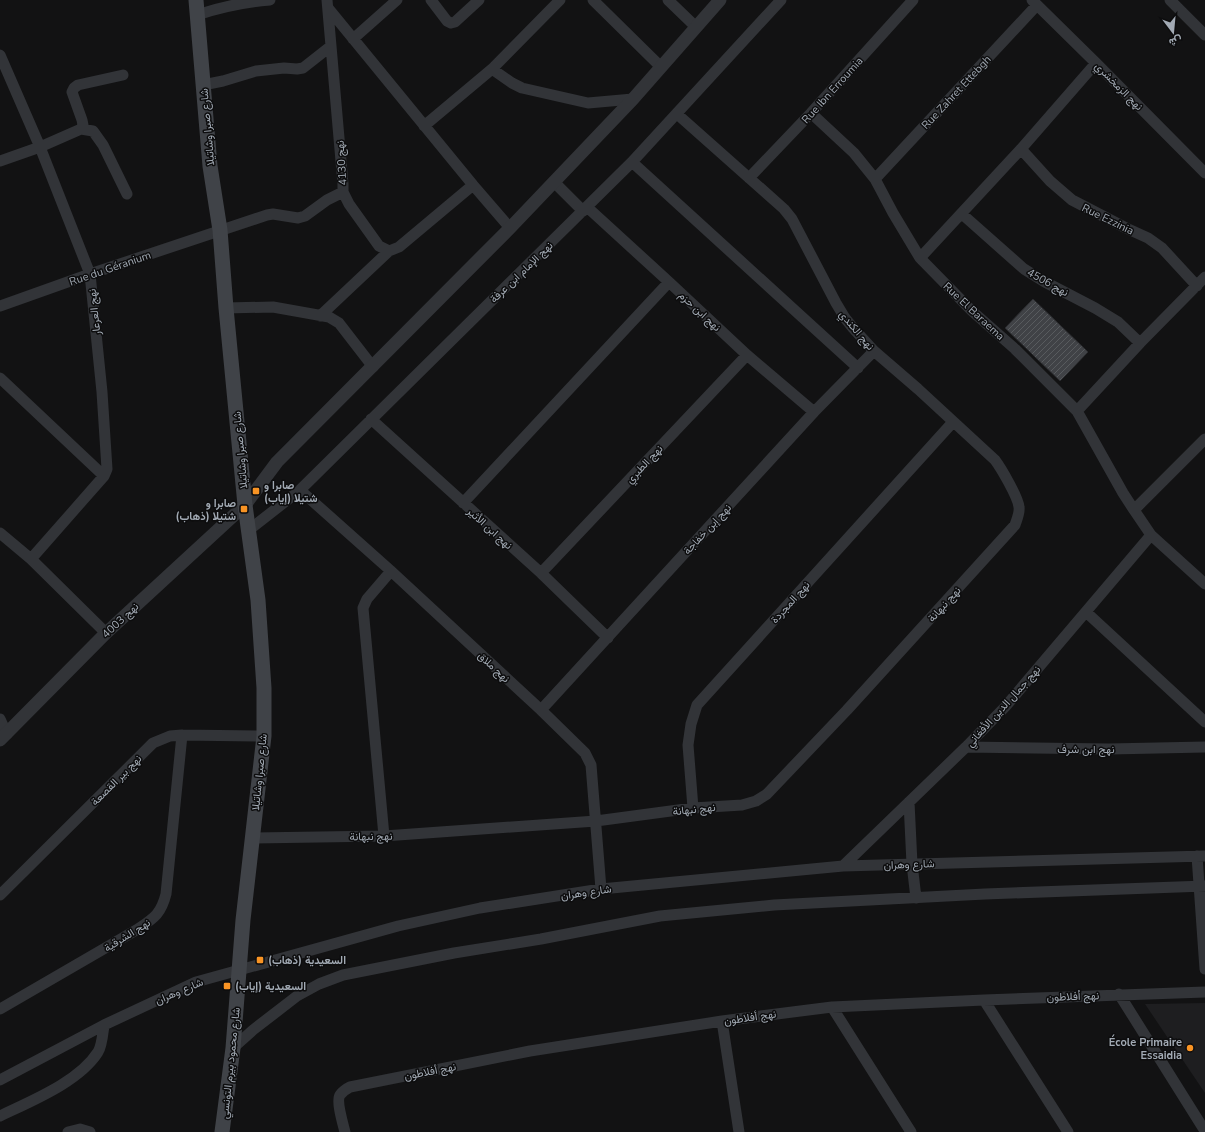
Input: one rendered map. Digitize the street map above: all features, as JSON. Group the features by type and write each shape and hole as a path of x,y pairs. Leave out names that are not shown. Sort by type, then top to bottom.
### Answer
{"main road":[{"name":"شارع صبرا وشاتيلا","path":"196,7 210,166 220,230 245,505 258,600 264,688 264,736 243,920 239,971"},
{"name":"شارع محمود بيرم التونسي","path":"222,1132 233,1048 239,971"}],"street":[{"path":"196,7 216,8 253,1 270,0"},
{"path":"353,39 397,0"},
{"path":"431,0 447,21 451,23 455,22 479,0"},
{"path":"424,126 492,69 560,0"},
{"path":"593,0 661,67"},
{"path":"668,0 696,27"},
{"name":"نهج 4003","path":"3,737 106,633 245,505 277,462 510,228 633,99 720,0"},
{"name":"نهج الإمام ابن عرفة","path":"249,530 300,490 585,209 632,162 781,0"},
{"name":"Rue Ibn Erroumia","path":"749,178 811,113 913,0"},
{"path":"1170,0 1205,35"},
{"name":"نهج الزمخشري","path":"1034,3 1205,173"},
{"name":"Rue Zahret Ettebgh","path":"875,179 1034,3"},
{"path":"327,4 353,39 424,126 510,228"},
{"name":"نهج 4130","path":"327,4 343,192 349,204 379,246 389,251"},
{"path":"203,85 223,81 256,71 284,68 303,68 331,46"},
{"name":"نهج العرعار","path":"0,55 40,147 90,274 102,392 107,469 104,476"},
{"path":"920,258 1021,149 1096,63"},
{"path":"492,69 522,88 588,103 633,99"},
{"path":"81,129 83,125 72,92 74,88 78,85 123,74"},
{"name":"Rue El Baraema","path":"811,113 854,153 875,179 920,258 972,311 1015,349 1077,411 1122,494 1151,534 1205,584"},
{"name":"نهج الكندي","path":"677,114 784,209 792,219 836,304 845,318 874,351 988,453 1001,468 1019,506 1019,514 1015,524"},
{"path":"0,161 40,147 81,129 93,131 103,145 126,194"},
{"name":"Rue Ezzinia","path":"1021,149 1050,182 1072,200 1148,238 1162,248 1197,286"},
{"path":"632,162 858,368"},
{"name":"نهج ابن حزم","path":"554,182 669,282 747,355 814,412"},
{"path":"320,316 389,251 399,247 473,185"},
{"name":"Rue du Géranium","path":"0,306 90,274 267,215 273,214 298,218 305,216 327,200 343,192"},
{"name":"نهج 4506","path":"962,214 1024,269 1118,322 1140,343"},
{"path":"1077,411 1140,343 1205,277"},
{"path":"463,503 669,282"},
{"path":"226,308 272,307 329,317 339,323 373,367"},
{"name":"نهج إبن خفاجة","path":"541,710 814,412 874,351"},
{"name":"نهج الطبري","path":"541,573 747,355"},
{"path":"0,378 104,476 31,559"},
{"name":"نهج ابن الأثير","path":"371,419 541,573 608,638"},
{"name":"نهج المجردة","path":"693,808 688,745 691,724 697,705 953,422"},
{"path":"1134,510 1204,443"},
{"name":"نهج ملاق","path":"300,490 391,571 541,710 585,753 591,765 601,889"},
{"name":"نهج نبهانة","path":"253,838 384,836 596,822 693,808 742,805 756,802 767,794 847,710 1015,524"},
{"name":"نهج جمال الدين الأفغاني","path":"843,866 910,802 1005,707 1151,534"},
{"path":"1,535 31,559 106,633"},
{"path":"384,836 363,608 367,599 391,571"},
{"path":"1086,612 1205,722"},
{"path":"0,719 3,737"},
{"name":"نهج بير القصعة","path":"0,895 153,743 170,736 182,735 264,736"},
{"name":"نهج الشرقية","path":"0,1009 138,929 161,910 166,894 182,735"},
{"name":"نهج ابن شرف","path":"966,747 1109,749 1205,747"},
{"path":"910,802 912,864 916,898"},
{"path":"1201,856 1205,969"},
{"name":"شارع وهران","path":"0,1080 104,1025 196,982 398,926 480,908 601,889 843,866 1201,856"},
{"path":"233,1048 253,1030 297,996 319,984 343,975 454,953 540,939 660,916 774,905 1202,886"},
{"name":"نهج أفلاطون","path":"345,1132 339,1096 344,1090 350,1087 530,1051 722,1021 832,1007 1119,994 1205,992"},
{"path":"1119,994 1205,1131"},
{"path":"984,1000 1068,1132"},
{"path":"832,1007 911,1132"},
{"path":"722,1021 739,1132"},
{"path":"0,1116 64,1084 81,1071 99,1051 104,1025"},
{"path":"68,1132 80,1129 90,1132"}],"shaded area":[{"name":"École Primaire Essaidia","path":"1205,1003 1205,1093 1145,1004"}],"building":[{"path":"1033,299 1088,352 1060,381 1005,328"}],"place":[{"name":"صابرا و شتيلا (إياب)","path":"256,491"},
{"name":"صابرا و شتيلا (ذهاب)","path":"244,509"},
{"name":"السعيدية (ذهاب)","path":"260,960"},
{"name":"السعيدية (إياب)","path":"227,986"},
{"name":"École Primaire Essaidia","path":"1190,1048"}]}
